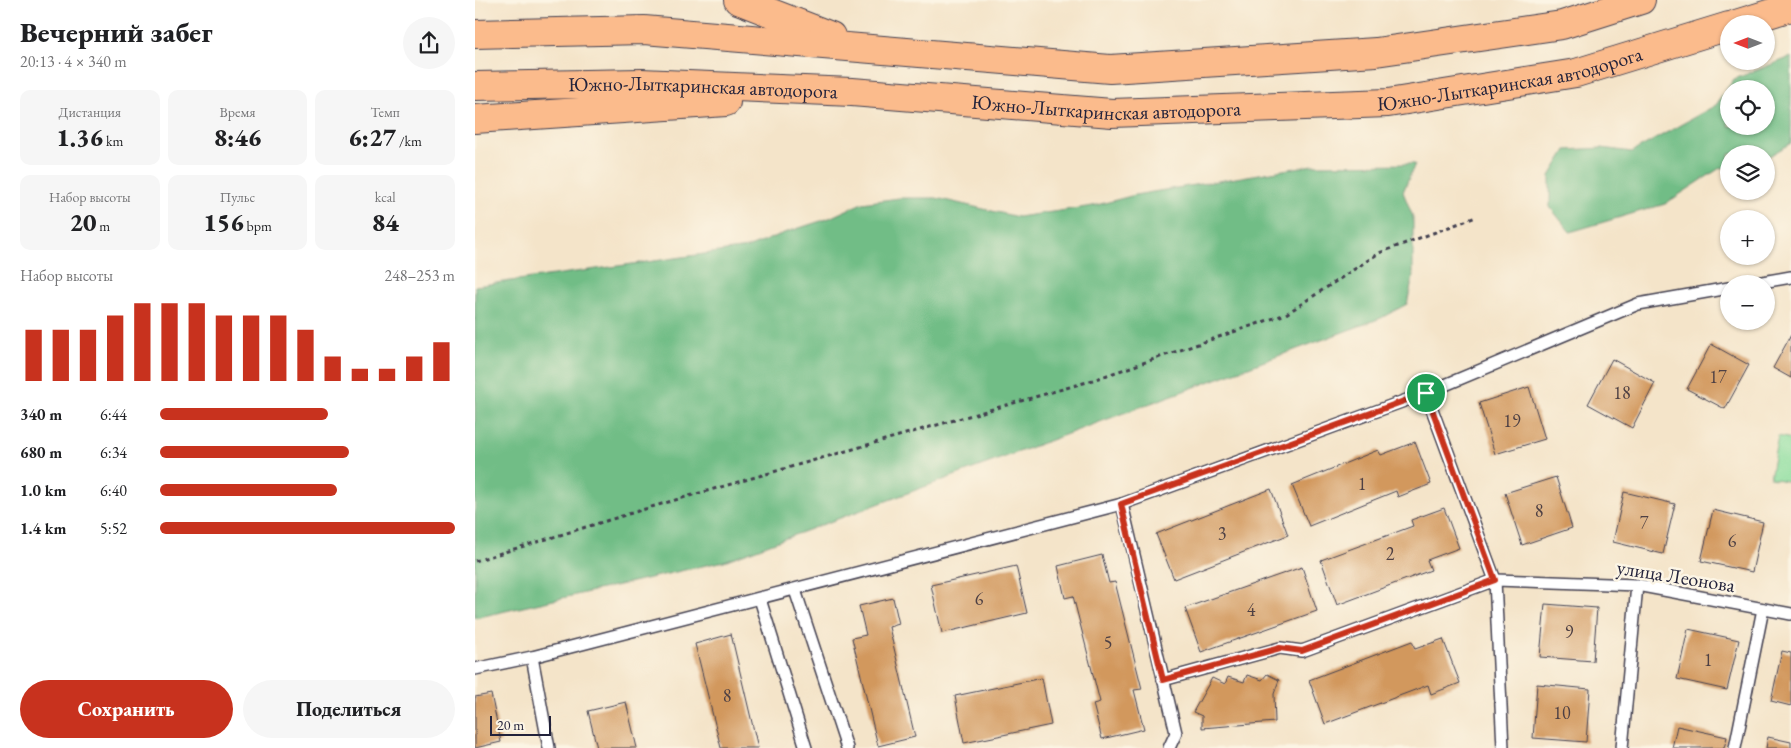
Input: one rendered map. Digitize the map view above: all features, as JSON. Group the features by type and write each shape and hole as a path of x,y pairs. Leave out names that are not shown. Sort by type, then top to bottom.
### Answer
{"main road":[{"path":"738,0 858,47"},
{"name":"Южно-Лыткаринская автодорога","path":"475,34 644,30 1110,69 1376,52 1562,25 1641,0"},
{"path":"1765,15 1791,7"},
{"name":"Южно-Лыткаринская автодорога","path":"475,86 641,83 852,92 1112,113 1388,103 1576,74 1720,29"},
{"path":"475,119 525,118 852,92"}],"lane":[{"path":"1775,280 1791,277"},
{"path":"475,669 532,657 760,599 1121,504 1426,393 1639,304 1720,290"},
{"path":"1426,393 1495,580 1503,748"},
{"path":"1121,504 1176,733 1169,748"},
{"path":"1163,680 1280,648 1302,651 1495,580"},
{"name":"улица Леонова","path":"1495,580 1637,585 1791,614"},
{"path":"1622,748 1637,585"},
{"path":"795,590 847,748"},
{"path":"760,599 806,748"},
{"path":"1735,748 1763,609"},
{"path":"532,657 549,748"}],"path":[{"path":"475,561 657,505 1087,382 1286,314 1379,253 1476,217"}],"green space":[{"path":"1791,57 1791,143 1775,153 1775,145 1720,145 1720,168 1665,204 1570,232 1550,207 1550,176 1566,150 1602,148 1632,152 1716,105 1720,99 1720,135 1775,135 1775,80 1733,80 1757,70 1775,70 1775,63"},
{"path":"1415,164 1403,192 1413,217 1413,277 1407,304 1381,318 724,561 475,618 475,286 747,248 827,219 862,203 899,198 936,198 1018,217 1093,206 1135,195 1313,165"},
{"path":"1778,436 1791,439 1791,482 1770,478"}],"building":[{"path":"1791,335 1791,378 1773,368"},
{"path":"1711,344 1749,365 1725,409 1687,389"},
{"path":"1612,359 1655,383 1632,428 1588,404"},
{"path":"1529,387 1545,439 1495,454 1479,403"},
{"path":"1415,442 1431,484 1398,497 1396,491 1309,526 1292,485 1378,450 1381,455"},
{"path":"1556,477 1572,528 1522,545 1505,493"},
{"path":"1271,489 1288,535 1174,579 1156,534"},
{"path":"1624,492 1675,504 1663,554 1613,542"},
{"path":"1444,508 1459,548 1427,560 1431,570 1337,605 1321,560 1413,526 1411,520"},
{"path":"1713,510 1763,522 1752,572 1701,561"},
{"path":"1102,555 1109,583 1115,582 1142,689 1134,690 1144,729 1102,739 1093,704 1100,702 1073,596 1065,598 1058,566"},
{"path":"1016,566 1027,613 942,633 931,585"},
{"path":"1302,567 1317,611 1201,652 1185,608"},
{"path":"893,598 899,624 889,627 915,737 878,746 852,638 866,635 859,606"},
{"path":"1545,604 1597,608 1593,661 1540,657"},
{"path":"1688,629 1739,640 1727,690 1677,679"},
{"path":"731,634 758,748 721,748 695,644"},
{"path":"1443,639 1460,683 1431,694 1428,685 1325,724 1309,680 1412,641 1415,649"},
{"path":"1782,651 1791,653 1791,706 1771,701"},
{"path":"1267,674 1279,680 1274,694 1275,722 1202,728 1202,716 1193,712 1212,678 1225,684 1228,677 1244,682 1247,675 1262,680"},
{"path":"1042,678 1051,725 964,743 955,696"},
{"path":"1537,684 1590,689 1586,742 1533,738"},
{"path":"491,694 501,742 475,748 475,697"},
{"path":"626,702 637,748 597,748 588,711"},
{"path":"1677,726 1727,737 1724,748 1672,748"},
{"path":"1768,737 1791,742 1791,748 1766,748"}],"route":[{"path":"1426,393 1495,580 1302,651 1280,648 1163,680 1121,504 1426,393"}]}
